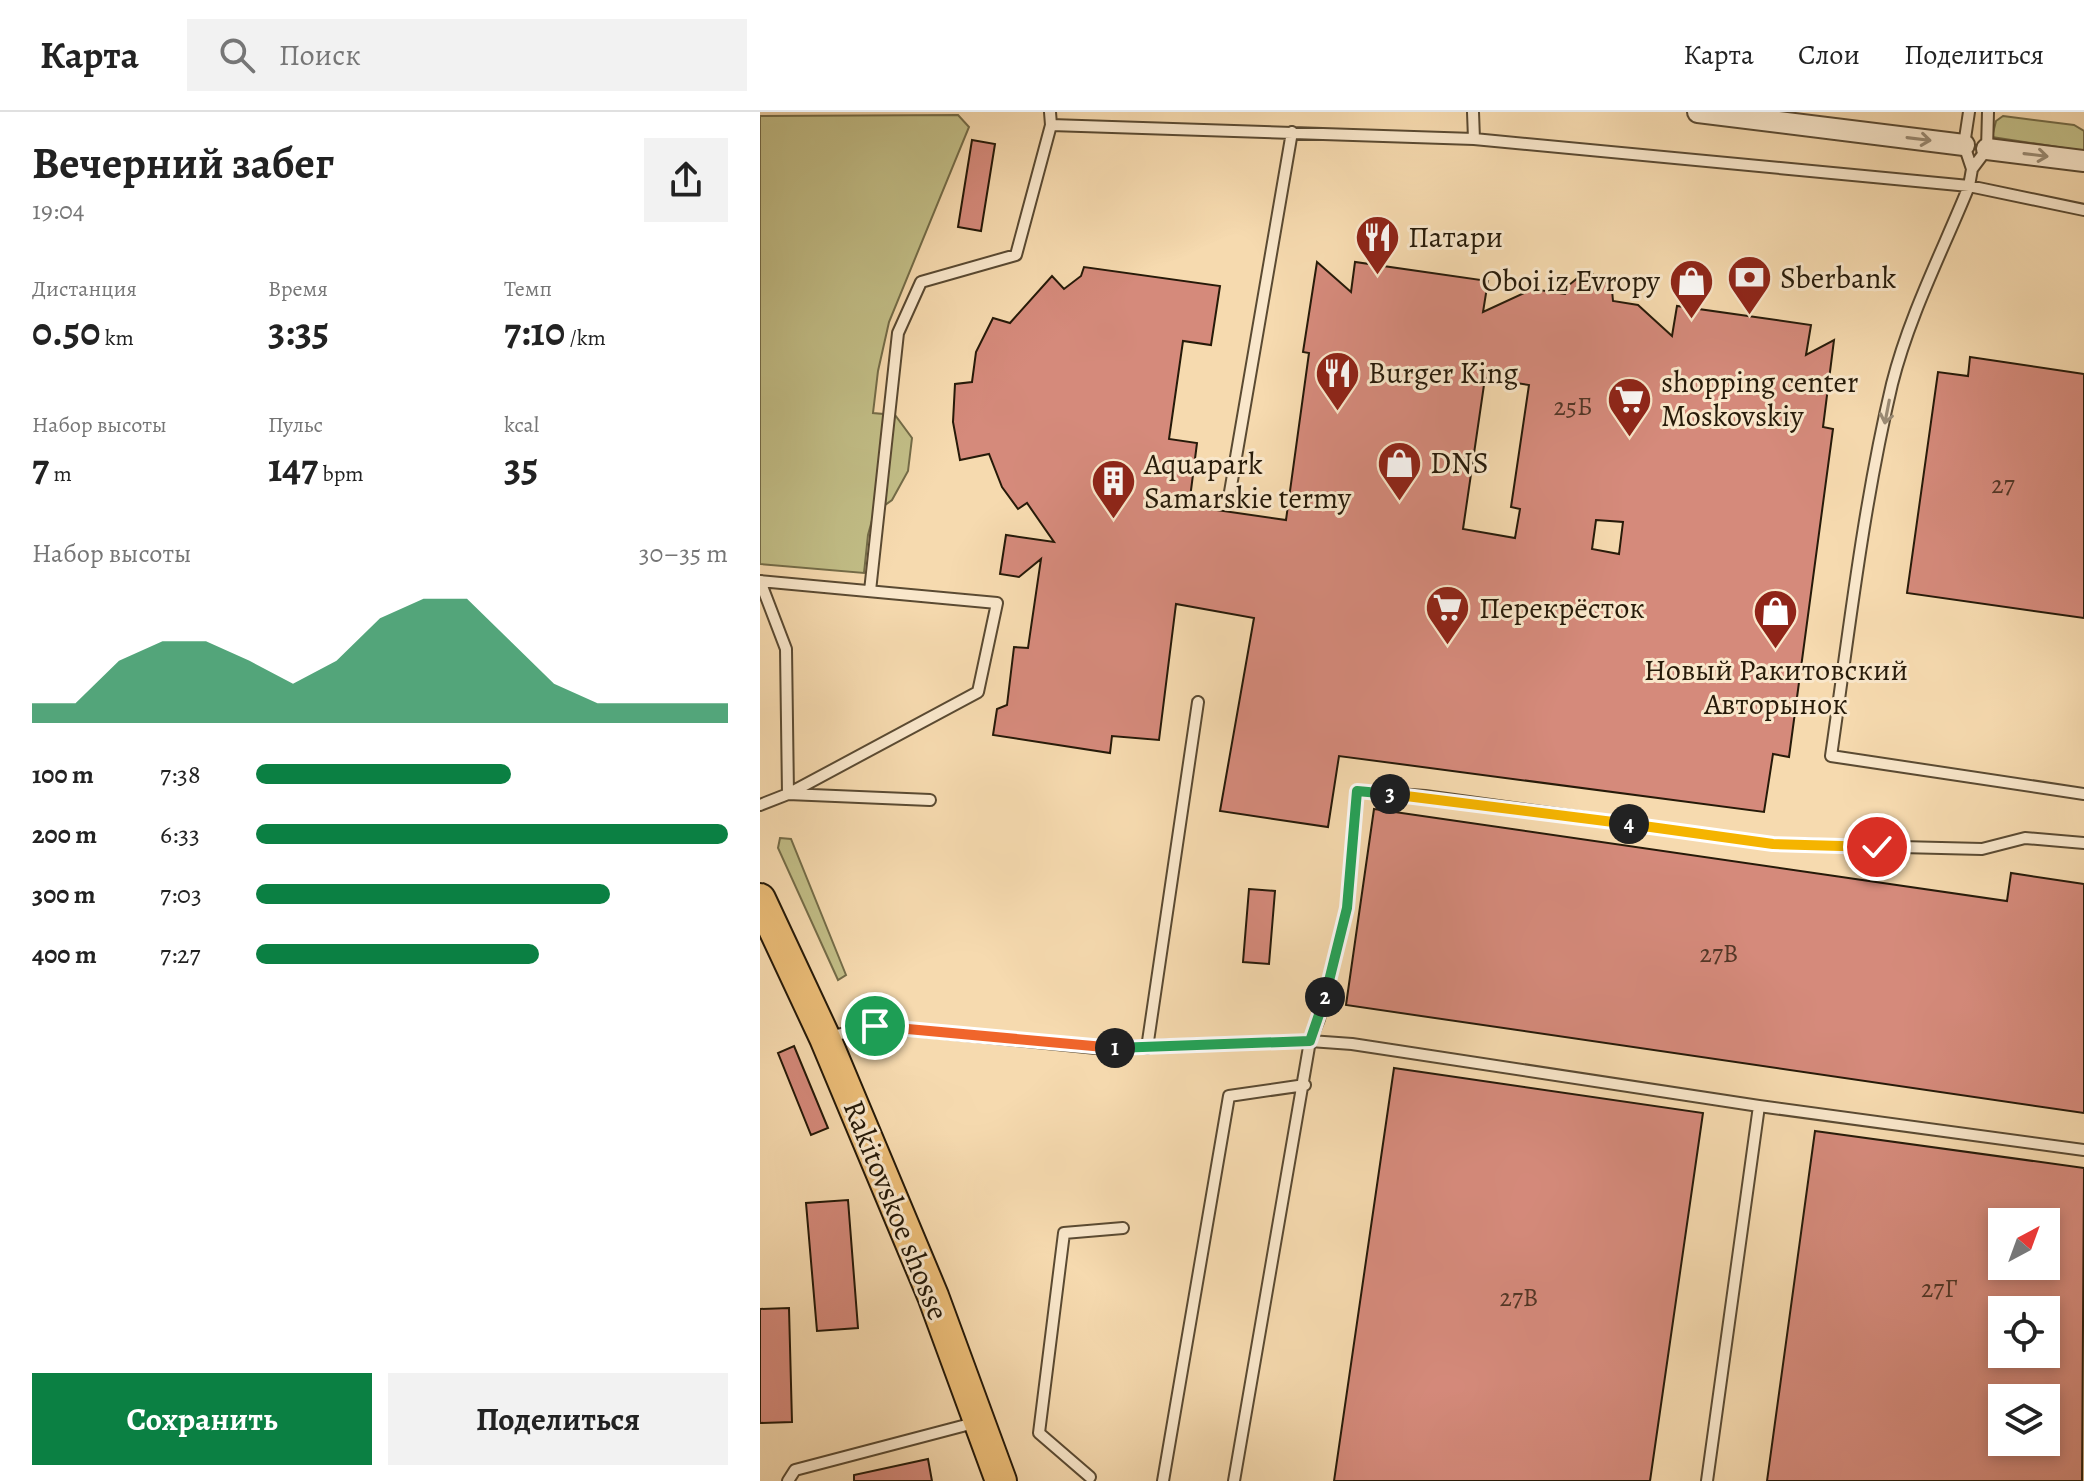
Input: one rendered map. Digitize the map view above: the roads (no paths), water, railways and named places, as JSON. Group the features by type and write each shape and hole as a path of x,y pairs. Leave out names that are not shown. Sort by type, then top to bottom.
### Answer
{"main road":[{"name":"Rakitovskoe shosse","path":"760,899 825,1038 933,1296 1001,1481"}],"street":[{"path":"1698,112 1964,145"},
{"path":"1786,122 1817,112"},
{"path":"1987,149 2084,161"}],"lane":[{"path":"870,591 898,333 921,282 1016,255 1051,125 1050,112"},
{"path":"1473,112 1474,139"},
{"path":"1969,112 1964,145 1972,169"},
{"path":"1988,112 1987,149 1972,169 1969,186 1907,336 1892,383 1870,497 1831,756 2084,794"},
{"path":"1051,125 1474,139 1969,186 2084,210"},
{"path":"1230,492 1292,132"},
{"path":"760,805 788,794 978,692 997,603 760,581 786,649 788,794"},
{"path":"1147,1048 1198,702"},
{"path":"1234,1481 1305,1085 1310,1041 1319,1019 1347,908 1357,791 1441,798 1773,844 1982,849 2025,838 2084,843"},
{"path":"788,794 930,800"},
{"path":"825,1038 875,1026 1096,1048 1310,1041 1352,1044 1759,1106 2084,1150"},
{"path":"1163,1481 1229,1096 1305,1085"},
{"path":"1707,1481 1759,1106"},
{"path":"1090,1477 1039,1433 1064,1233 1123,1228"},
{"path":"788,1481 795,1470 980,1421"}],"place":[{"name":"Патари","path":"1377,276"},
{"name":"Sberbank","path":"1749,317"},
{"name":"Oboi iz Evropy","path":"1691,320"},
{"name":"Burger King","path":"1337,412"},
{"name":"shopping center Moskovskiy","path":"1630,438"},
{"name":"DNS","path":"1399,502"},
{"name":"Aquapark Samarskie termy","path":"1113,520"},
{"name":"Перекрёсток","path":"1448,647"},
{"name":"Новый Ракитовский Авторынок","path":"1776,651"}]}
